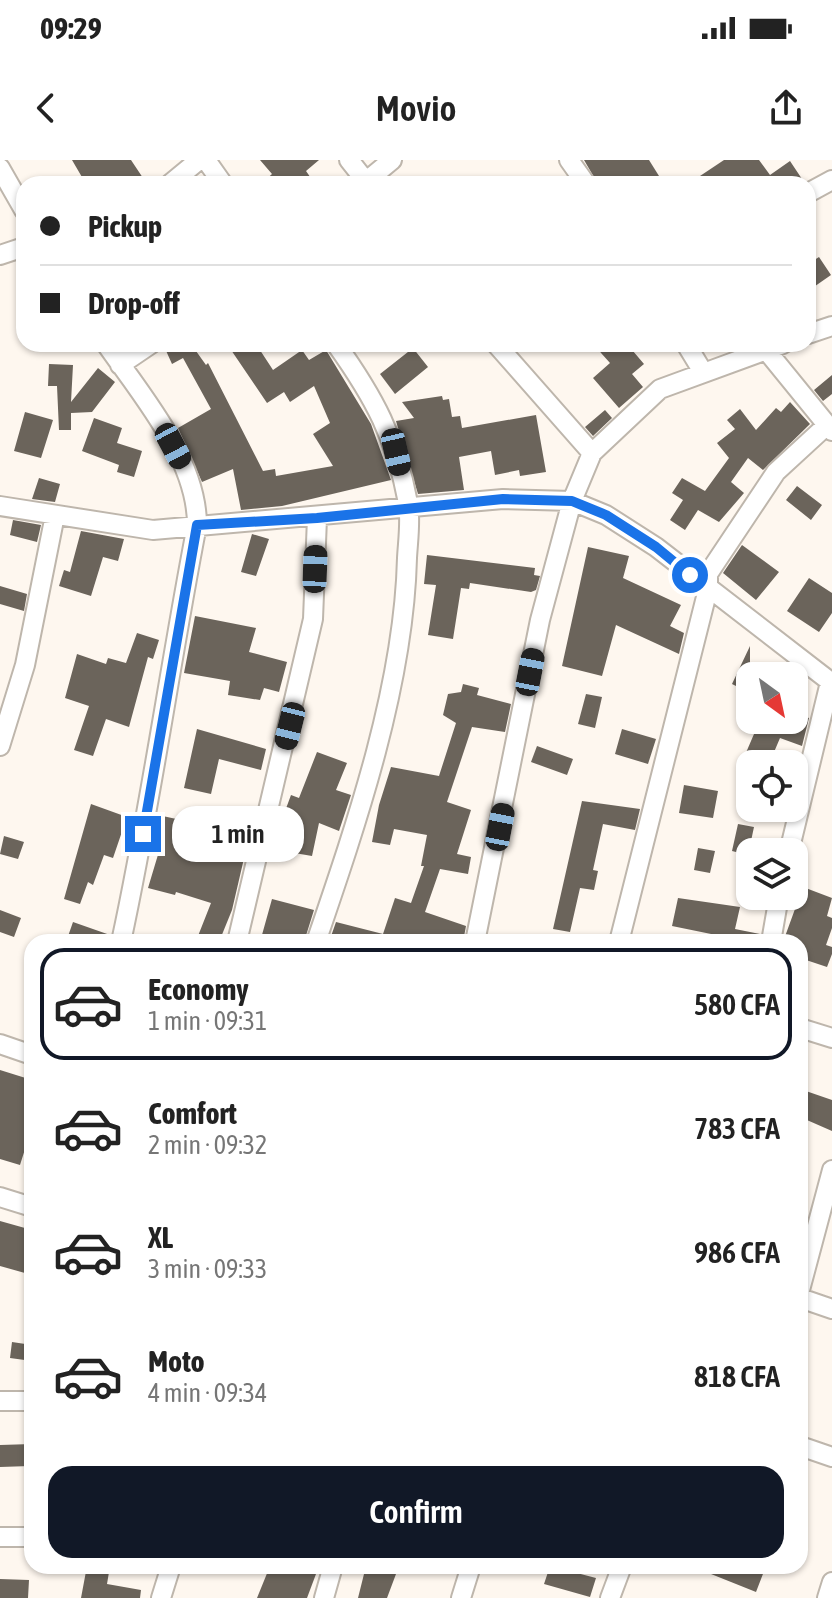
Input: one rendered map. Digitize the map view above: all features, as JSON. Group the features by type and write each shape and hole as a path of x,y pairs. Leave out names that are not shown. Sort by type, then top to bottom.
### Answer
{"street":[{"path":"180,176 199,160"},
{"path":"373,176 392,160"},
{"path":"0,168 16,196"},
{"path":"111,352 189,477 197,504 197,525 139,861 123,934"},
{"path":"120,365 139,352"},
{"path":"319,934 349,842 386,701 406,602 409,506 387,425 373,396 342,352"},
{"path":"503,352 592,453"},
{"path":"691,352 703,372"},
{"path":"477,934 540,620 572,501 592,453 660,389 760,352"},
{"path":"621,934 708,589 708,574 776,472 830,428 777,352"},
{"path":"0,506 153,530 317,518 409,506 441,507 503,499 572,501 606,515 656,547 831,682 792,838"},
{"path":"0,746 28,652 55,515"},
{"path":"239,934 313,619 317,518"},
{"path":"772,934 777,910"},
{"path":"808,1030 832,1038"},
{"path":"0,1044 24,1052"},
{"path":"808,1260 832,1170"},
{"path":"0,1197 24,1204"},
{"path":"808,1301 832,1309"},
{"path":"0,1401 24,1401"},
{"path":"808,1449 832,1457"},
{"path":"0,1537 24,1537"},
{"path":"161,1598 168,1574"},
{"path":"324,1598 331,1574"},
{"path":"461,1598 468,1574"},
{"path":"615,1596 620,1574"},
{"path":"827,1598 832,1582"}],"building":[{"path":"72,160 131,160 142,176 81,176"},
{"path":"260,160 319,160 306,171 309,176 270,176 272,174"},
{"path":"584,160 649,160 659,176 593,176"},
{"path":"724,160 759,160 770,175 790,161 800,176 700,176"},
{"path":"819,257 831,275 816,285 816,259"},
{"path":"167,352 197,352 206,365 208,363 263,471 275,469 276,476 333,466 313,434 330,423 314,386 290,402 284,392 267,403 232,352 261,352 273,370 299,352 303,352 309,360 327,352 371,424 391,480 282,506 241,510 233,469 202,482 178,428 211,409 183,358 172,364"},
{"path":"408,352 416,352 428,367 395,394 380,374"},
{"path":"600,352 634,352 644,364 632,374 643,387 619,408 593,378 610,363"},
{"path":"49,364 73,365 71,402 98,368 115,382 92,412 71,413 71,430 59,430 57,386 48,386"},
{"path":"832,375 832,394 823,401 814,390"},
{"path":"442,396 443,400 449,399 452,417 460,416 462,428 536,415 546,472 520,476 519,470 495,475 491,451 459,457 464,490 418,494 396,421 414,418 402,402"},
{"path":"790,402 810,424 763,470 748,458 731,482 744,493 719,522 698,510 685,530 670,520 683,500 672,493 682,478 705,491 729,458 717,443 735,429 727,420 740,409 756,430 776,408 781,412"},
{"path":"605,410 612,418 593,436 585,427"},
{"path":"25,412 53,420 41,458 14,451"},
{"path":"94,418 122,428 117,443 142,451 134,477 117,472 119,465 82,451"},
{"path":"39,478 60,484 55,502 32,499"},
{"path":"797,486 822,505 811,520 786,500"},
{"path":"13,520 41,525 37,542 10,535"},
{"path":"81,531 124,539 118,561 103,557 91,596 59,586 64,570 70,572"},
{"path":"252,534 269,539 256,576 241,572"},
{"path":"742,545 779,572 756,600 723,573"},
{"path":"588,547 629,556 623,578 681,605 670,626 684,633 679,654 616,625 602,676 562,666"},
{"path":"427,555 535,568 534,575 540,576 536,590 531,592 470,583 469,589 461,588 453,639 428,635 436,585 424,584"},
{"path":"809,578 832,593 832,613 819,632 787,611"},
{"path":"0,586 27,594 24,611 0,604"},
{"path":"195,616 256,628 249,652 287,662 279,692 264,688 260,700 228,695 230,681 184,673"},
{"path":"137,633 159,640 153,659 148,657 129,727 106,719 93,756 74,750 89,706 65,698 77,654 106,664 108,658 126,663"},
{"path":"750,646 750,662 742,662"},
{"path":"463,684 479,688 477,695 511,704 505,732 472,727 447,802 471,810 457,854 471,857 468,874 440,869 425,912 466,926 464,934 383,934 395,898 411,903 424,866 421,866 427,835 394,829 390,845 372,842 391,767 439,776 456,723 443,715 448,694 461,692"},
{"path":"586,694 602,697 595,728 578,724"},
{"path":"197,729 266,749 261,770 219,759 211,794 184,788"},
{"path":"622,729 656,739 648,764 615,754"},
{"path":"754,734 805,734 802,746 780,738 775,750 747,750"},
{"path":"537,746 573,759 567,775 531,762"},
{"path":"317,752 347,763 336,790 351,795 339,831 319,823 312,856 271,849 291,795 299,798"},
{"path":"684,785 718,791 713,818 679,813"},
{"path":"582,801 640,809 635,830 603,824 593,870 598,871 594,890 580,888 570,932 553,929"},
{"path":"91,804 127,817 113,858 104,855 93,885 88,882 80,904 64,899"},
{"path":"208,808 224,812 223,817 252,824 232,910 222,934 199,934 211,903 176,892 175,895 148,888 163,838 154,836 158,815 204,825"},
{"path":"738,824 754,827 752,838 736,838 736,852 732,851"},
{"path":"4,836 24,842 18,859 0,854"},
{"path":"698,848 715,851 710,873 694,870"},
{"path":"808,889 832,898 827,916 832,918 832,928 826,945 832,947 832,954 827,967 808,961 808,934 786,934 795,910 808,910"},
{"path":"678,898 736,906 736,910 739,910 735,929 760,934 711,934 672,926"},
{"path":"272,899 314,910 306,934 262,934"},
{"path":"0,910 21,918 14,937 0,932"},
{"path":"73,922 107,934 69,934"},
{"path":"336,922 383,934 332,934"},
{"path":"0,1070 24,1078 24,1152 20,1165 0,1159"},
{"path":"808,1092 832,1100 832,1131 808,1120"},
{"path":"0,1221 24,1228 24,1273 0,1266"},
{"path":"12,1342 24,1344 24,1360 10,1358"},
{"path":"24,1444 24,1466 0,1467 0,1445"},
{"path":"86,1574 109,1574 107,1584 141,1590 140,1598 81,1598"},
{"path":"267,1574 316,1574 307,1598 257,1598"},
{"path":"364,1574 396,1574 387,1598 358,1598"},
{"path":"547,1574 581,1574 596,1578 590,1597 544,1584"},
{"path":"711,1574 763,1574 756,1592"},
{"path":"0,1579 29,1580 28,1598 0,1598"}],"route":[{"path":"143,834 169,671 197,525 272,518 317,518 409,506 441,507 503,499 572,501 606,515 656,547 690,575"}]}
